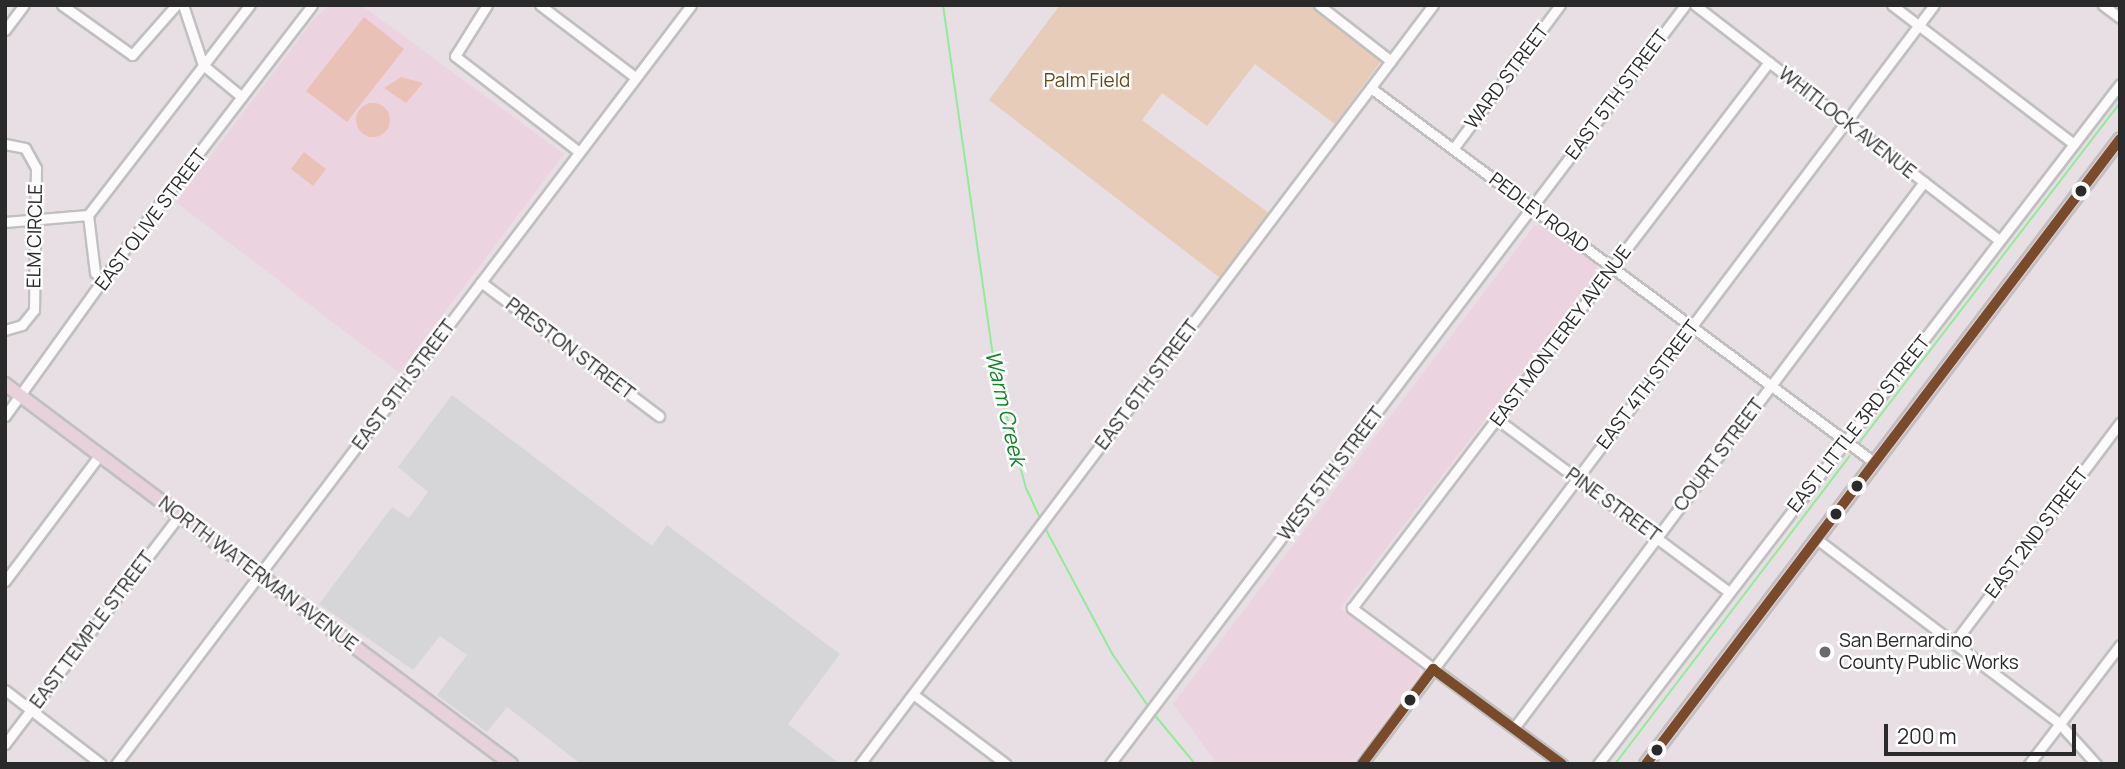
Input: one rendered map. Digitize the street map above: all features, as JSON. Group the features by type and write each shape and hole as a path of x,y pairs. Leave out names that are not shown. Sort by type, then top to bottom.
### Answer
{"main road":[{"path":"1646,764 2120,139"},
{"name":"NORTH WATERMAN AVENUE","path":"5,384 511,764"}],"street":[{"path":"5,30 24,5"},
{"path":"62,5 132,55 176,5"},
{"path":"183,5 203,65 242,97"},
{"path":"95,273 89,215 250,5"},
{"name":"EAST OLIVE STREET","path":"5,416 312,5"},
{"name":"EAST OLIVE STREET","path":"298,25 320,5"},
{"path":"487,5 455,56 579,152"},
{"path":"540,5 635,77"},
{"name":"EAST 9TH STREET","path":"116,764 691,5"},
{"path":"1319,5 1391,61"},
{"name":"EAST 6TH STREET","path":"860,764 1433,5"},
{"name":"WARD STREET","path":"1453,149 1560,5"},
{"name":"EAST 5TH STREET","path":"1550,184 1685,5"},
{"name":"WHITLOCK AVENUE","path":"1695,5 1999,240"},
{"path":"1892,5 2074,144"},
{"name":"EAST 4TH STREET","path":"1362,764 1934,5"},
{"path":"2104,5 2120,18"},
{"name":"EAST MONTEREY AVENUE","path":"1433,668 1352,608 1769,62"},
{"name":"EAST LITTLE 3RD STREET","path":"1598,764 2120,84"},
{"name":"PEDLEY ROAD","path":"1371,88 1875,463"},
{"name":"ELM CIRCLE","path":"5,144 20,146 34,160 35,221 34,310 22,326 5,330"},
{"name":"COURT STREET","path":"1514,728 1924,182"},
{"name":"WEST 5TH STREET","path":"1110,764 1550,184"},
{"path":"5,222 89,215"},
{"name":"PRESTON STREET","path":"481,282 659,416"},
{"name":"PINE STREET","path":"1497,419 1728,592"},
{"name":"EAST 2ND STREET","path":"1954,643 2120,423"},
{"path":"5,581 99,456"},
{"name":"EAST TEMPLE STREET","path":"5,744 179,516"},
{"path":"1818,540 2059,723 2096,764"},
{"path":"2029,764 2120,645"},
{"path":"1433,668 1562,764"},
{"path":"5,690 101,764"},
{"path":"913,694 1006,764"},
{"path":"986,764 994,754"}],"shaded area":[{"path":"330,5 361,5 564,154 399,373 176,202 314,19"},
{"path":"364,17 404,49 347,122 306,91"},
{"path":"401,77 423,83 406,103 384,88"},
{"path":"373,103 385,108 390,120 385,132 373,137 361,132 356,120 361,108"},
{"path":"304,152 326,169 313,186 291,169"},
{"path":"1543,225 1596,264 1597,274 1340,608 1419,668 1420,674 1352,764 1217,764 1173,704 1534,226"},
{"path":"452,395 652,546 667,525 840,654 788,724 840,764 581,764 507,707 487,732 437,695 467,655 440,636 413,670 319,604 392,507 409,518 428,492 398,467"}],"green space":[{"name":"Palm Field","path":"1060,5 1314,5 1384,57 1335,124 1255,64 1207,126 1162,93 1142,120 1269,213 1220,278 989,100"}],"waterway":[{"name":"Warm Creek","path":"943,5 996,377 1026,488 1040,518"},
{"path":"1859,443 2120,103"},
{"path":"1615,764 1850,456"},
{"name":"Warm Creek","path":"1044,526 1113,655 1148,706"},
{"name":"Warm Creek","path":"1153,713 1195,764"}],"transit line":[{"path":"1646,764 2120,139"},
{"path":"1362,764 1433,669 1562,764"}],"place":[{"name":"San Bernardino County Public Works","path":"1825,652"}]}
